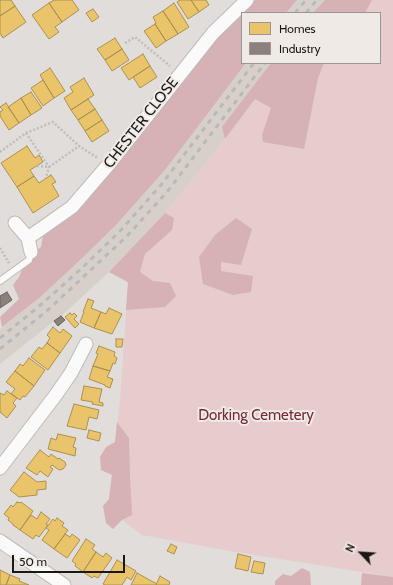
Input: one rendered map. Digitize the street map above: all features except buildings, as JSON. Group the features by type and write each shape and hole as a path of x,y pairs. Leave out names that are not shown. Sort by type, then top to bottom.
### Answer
{"street":[{"name":"CHESTER CLOSE","path":"28,238 72,208 109,164 213,33 247,0"},
{"path":"15,223 28,238 31,252"},
{"path":"0,468 71,373 86,344"},
{"path":"0,541 64,585"}],"lane":[{"path":"0,281 29,260 31,252"}],"path":[{"path":"125,43 135,37 180,74"},
{"path":"0,152 26,133 53,122 79,146 109,164"},
{"path":"26,133 49,167"},
{"path":"46,178 49,167 79,146"},
{"path":"37,166 49,167"},
{"path":"0,248 14,271"}],"shaded area":[{"path":"255,0 297,0 287,12 243,12"},
{"path":"297,0 340,0 329,12 287,12"},
{"path":"325,0 372,0 366,12 314,12"},
{"path":"241,14 241,64 245,64 165,170 117,224 38,299 2,327 0,317 19,299 13,285 19,277 26,259 41,247 43,236 72,214 183,77 226,28"},
{"path":"245,64 282,64 211,157 165,213 109,272 67,311 0,364 0,329 38,299 117,224 165,170"},
{"path":"270,64 324,64 318,78 304,149 263,142 262,135 271,108 255,99 225,139 222,127"},
{"path":"165,213 174,218 172,230 145,254 140,272 153,281 170,283 176,296 165,307 126,310 128,282 109,272"},
{"path":"236,218 252,229 241,265 221,262 221,271 253,276 251,292 233,295 203,284 199,257 215,235"},
{"path":"117,422 129,438 132,515 122,520 113,529 106,523 103,506 109,499 112,475 101,470 100,457 106,447 115,442"},
{"path":"302,568 310,572 311,585 275,585 275,581 283,574 291,576"},
{"path":"362,573 393,577 393,585 361,585"}],"green space":[{"name":"Dorking Cemetery","path":"340,0 393,0 393,577 230,551 142,535 122,520 109,499 120,399 128,283 109,272 165,213 211,157 282,64 381,64 381,12 329,12"}],"railway":[{"path":"296,12 306,0"},
{"path":"307,12 317,0"},
{"path":"0,338 43,303 121,230 161,185 253,64"},
{"path":"0,349 49,309 127,236 167,192 264,64"}]}
